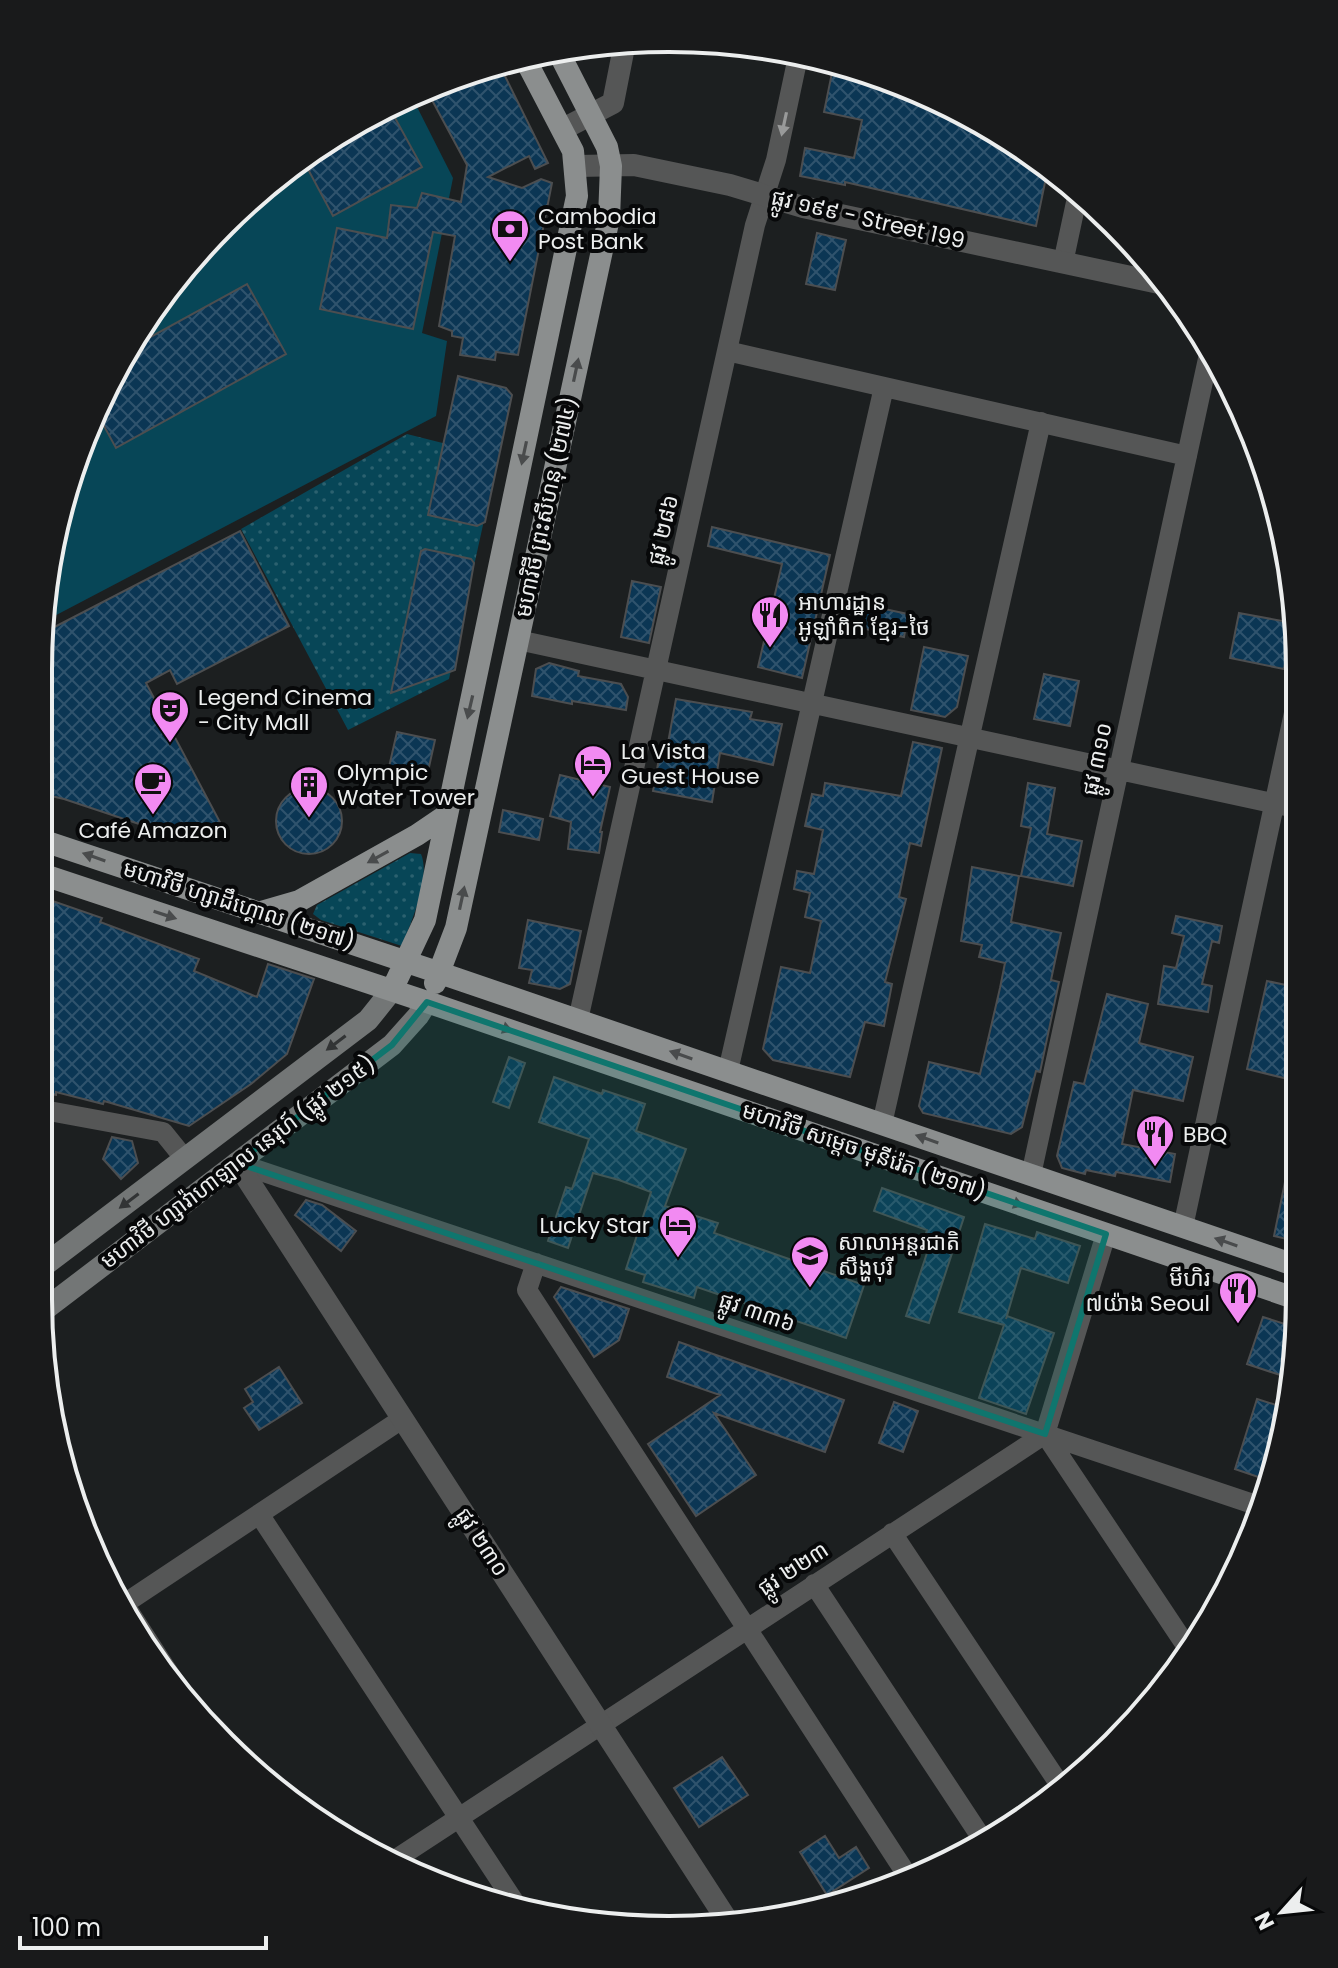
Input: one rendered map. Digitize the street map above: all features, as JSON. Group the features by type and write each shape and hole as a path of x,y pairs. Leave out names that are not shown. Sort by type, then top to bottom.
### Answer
{"main road":[{"name":"មហាវិថី ព្រះសីហនុ (២៧៤)","path":"427,1002 456,928 609,218 611,166 602,132 564,61"},
{"name":"មហាវិថី ព្រះសីហនុ (២៧៤)","path":"392,990 425,920 577,196 573,151 530,68"},
{"path":"261,912 299,901 445,816"},
{"name":"មហាវិថី ហ្សាដឹហ្គោល (២១៧)","path":"52,844 440,973"},
{"name":"មហាវិថី ហ្សាដឹហ្គោល (២១៧)","path":"52,878 427,1002"},
{"name":"មហាវិថី សម្តេច មុនីរ៉េត (២១៧)","path":"440,973 1286,1262"},
{"name":"មហាវិថី ហ្សាវ៉ាហាឡាល នេរុហ៍ (ផ្លូវ ២១៥)","path":"52,1259 368,1020 392,990"},
{"name":"មហាវិថី សម្តេច មុនីរ៉េត (២១៧)","path":"427,1002 1286,1295"},
{"name":"មហាវិថី ហ្សាវ៉ាហាឡាល នេរុហ៍ (ផ្លូវ ២១៥)","path":"52,1304 392,1045 427,1002"}],"street":[{"path":"563,129 613,103 623,54"},
{"name":"ផ្លូវ ២៨៦","path":"578,1020 755,225 776,160 796,66"},
{"name":"ផ្លូវ ១៩៩ - Street 199","path":"576,166 634,165 730,185 803,207 1148,281"},
{"path":"1063,263 1076,205"},
{"path":"727,351 1187,456"},
{"name":"ផ្លូវ ៣១០","path":"1031,1175 1206,367"},
{"path":"728,1071 884,387"},
{"path":"882,1124 1041,422"},
{"path":"518,640 1286,806"},
{"path":"1183,1227 1286,749"},
{"path":"52,1112 163,1132 184,1158"},
{"name":"ផ្លូវ ៣៣៦","path":"237,1163 1251,1503"},
{"name":"ផ្លូវ ២៣០","path":"237,1163 723,1914"},
{"path":"1106,1234 1045,1434 1183,1641"},
{"path":"536,1263 527,1290 903,1870"},
{"path":"131,1600 402,1419"},
{"name":"ផ្លូវ ២២៣","path":"402,1855 1045,1434"},
{"path":"259,1514 510,1895"},
{"path":"892,1533 1056,1779"},
{"path":"814,1584 978,1833"}],"highlighted area":[{"path":"427,1002 1106,1234 1045,1434 237,1163 392,1045"}],"shaded area":[{"path":"417,106 453,178 422,333 447,341 436,416 54,616 64,549 85,471 116,396 156,326 205,262 262,205 326,156"},
{"path":"407,434 498,457 449,679 348,730 241,529"},
{"path":"410,853 421,854 424,875 419,900 402,946 321,920 313,914 317,905"}],"building":[{"path":"832,74 905,99 978,135 1045,180 1036,226 845,182 845,185 800,176 805,148 854,158 862,120 824,112"},
{"path":"504,75 548,163 535,169 529,156 488,177 522,188 541,179 552,183 518,355 496,352 495,360 460,355 463,338 452,336 452,331 439,326 455,236 433,232 413,329 320,309 337,228 387,238 391,205 417,208 422,193 461,202 467,165 432,100"},
{"path":"394,117 422,167 333,216 308,169"},
{"path":"817,233 846,240 835,290 806,284"},
{"path":"247,284 286,354 116,448 103,424 149,338"},
{"path":"458,376 506,388 512,395 485,522 477,526 428,515"},
{"path":"712,527 830,555 802,678 758,667 782,564 708,546"},
{"path":"240,531 289,626 177,684 170,670 146,683 222,826 190,841 52,796 53,628"},
{"path":"425,549 471,559 474,563 455,670 391,693 421,551"},
{"path":"632,581 661,587 649,643 621,637"},
{"path":"861,604 908,614 904,637 856,627"},
{"path":"1239,613 1284,621 1284,669 1230,658"},
{"path":"924,647 968,656 957,707 945,717 911,710"},
{"path":"549,663 579,671 578,676 621,684 628,697 626,710 532,696 536,669"},
{"path":"1044,674 1079,681 1070,726 1034,719"},
{"path":"676,699 752,712 750,719 782,724 773,765 720,753 712,802 653,791 660,753 666,754"},
{"path":"397,732 435,740 427,776 389,767"},
{"path":"913,742 942,748 921,846 910,843 899,897 906,899 885,982 892,984 884,1026 865,1022 850,1077 773,1060 763,1049 781,967 810,973 821,921 805,917 810,893 794,889 797,871 814,874 823,830 805,826 812,794 823,796 825,783 901,796"},
{"path":"560,775 610,787 600,832 599,853 568,849 571,822 550,816"},
{"path":"1028,783 1055,788 1047,834 1082,841 1073,886 1021,876 1031,828 1021,826"},
{"name":"Olympic Water Tower","path":"309,788 322,791 332,798 339,808 342,821 339,834 332,844 322,851 309,854 296,851 286,844 279,834 276,821 279,808 286,798 296,791"},
{"path":"503,810 543,819 539,840 499,832"},
{"path":"972,867 1019,876 1011,922 1061,933 1051,980 1059,982 1040,1072 1036,1071 1022,1127 1011,1134 923,1113 919,1106 929,1062 980,1074 1000,988 1005,963 979,957 982,945 961,941"},
{"path":"52,901 102,918 100,922 199,959 194,971 257,997 268,964 314,979 287,1054 251,1084 189,1126 104,1101 103,1104 56,1092 56,1095 52,1095"},
{"path":"1176,916 1222,926 1219,943 1212,941 1202,984 1212,986 1208,1012 1158,1004 1164,966 1176,968 1184,936 1172,933"},
{"path":"528,920 581,931 570,984 560,989 529,983 532,970 519,968"},
{"path":"1267,981 1286,985 1286,1079 1247,1069"},
{"path":"1107,994 1148,1004 1139,1043 1193,1057 1183,1101 1133,1090 1122,1144 1175,1154 1170,1182 1116,1172 1115,1176 1086,1170 1085,1174 1062,1168 1057,1156 1074,1082 1084,1084"},
{"path":"509,1057 525,1063 509,1108 493,1102"},
{"path":"554,1077 602,1094 603,1090 645,1104 636,1131 686,1149 665,1206 718,1223 714,1233 864,1285 846,1338 697,1287 694,1298 643,1282 645,1275 626,1269 651,1192 619,1180 593,1173 568,1248 548,1241 566,1187 572,1189 589,1139 539,1122"},
{"path":"112,1137 132,1141 138,1163 121,1179 103,1159"},
{"path":"1286,1177 1286,1239 1274,1236"},
{"path":"882,1188 964,1217 929,1323 906,1316 928,1250 921,1248 927,1230 874,1211"},
{"path":"306,1200 322,1205 356,1231 341,1251 295,1215"},
{"path":"985,1224 1035,1239 1037,1232 1080,1246 1068,1283 1021,1268 1006,1319 1007,1316 1054,1333 1026,1414 979,1398 1004,1325 959,1312"},
{"path":"561,1287 629,1309 619,1340 594,1357 554,1297"},
{"path":"1263,1317 1285,1324 1281,1375 1247,1364"},
{"path":"679,1342 844,1400 825,1452 714,1413 756,1475 696,1516 648,1444 720,1395 667,1377"},
{"path":"279,1367 302,1403 259,1430 244,1408 253,1402 245,1389"},
{"path":"1257,1399 1276,1405 1259,1477 1235,1469"},
{"path":"894,1402 918,1411 903,1452 879,1443"},
{"path":"722,1757 748,1795 699,1827 674,1788"},
{"path":"825,1836 839,1858 856,1847 869,1868 827,1895 800,1852"}],"place":[{"name":"Cambodia Post Bank","path":"510,263"},
{"name":"អាហារដ្ឋាន អូឡាំពិក ខ្មែរ-ថៃ","path":"770,649"},
{"name":"Legend Cinema - City Mall","path":"170,744"},
{"name":"La Vista Guest House","path":"593,798"},
{"name":"Café Amazon","path":"153,816"},
{"name":"Olympic Water Tower","path":"309,819"},
{"name":"BBQ","path":"1155,1168"},
{"name":"Lucky Star","path":"678,1259"},
{"name":"សាលាអន្តរជាតិ សឹង្ហបុរី","path":"810,1289"},
{"name":"មីហិរ ៧យ៉ាង Seoul","path":"1238,1325"}]}
